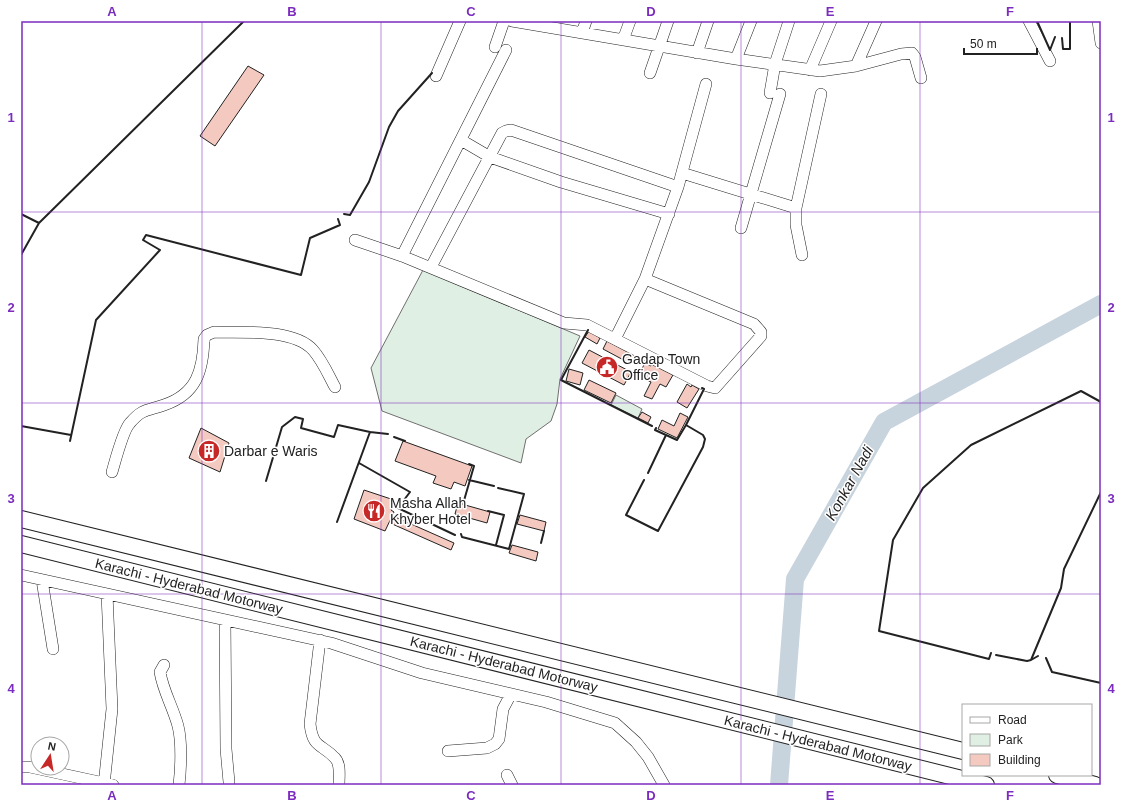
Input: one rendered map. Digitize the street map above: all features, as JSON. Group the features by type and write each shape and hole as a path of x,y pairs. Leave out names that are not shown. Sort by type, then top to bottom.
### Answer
{"highway":[{"name":"Karachi - Hyderabad Motorway","path":"21,518 962,751"},
{"name":"Karachi - Hyderabad Motorway","path":"21,544 986,785"},
{"path":"1060,776 1096,785"}],"street":[{"path":"436,76 460,21"},
{"path":"402,256 460,140 500,49 504,21"},
{"path":"512,21 546,24 582,33 697,53 820,71 856,66 900,54 912,53 915,57 921,78"},
{"path":"582,33 586,21"},
{"path":"623,40 630,21"},
{"path":"650,72 668,21"},
{"path":"697,53 708,21"},
{"path":"736,59 750,21"},
{"path":"741,228 775,94 776,64 790,21"},
{"path":"810,70 831,21"},
{"path":"856,66 876,21"},
{"path":"1029,21 1050,61"},
{"path":"1098,21 1101,43"},
{"path":"615,339 645,279 678,187 706,84"},
{"path":"802,255 796,225 796,208 821,94"},
{"path":"431,267 502,134 506,130 511,130 678,187"},
{"path":"460,140 490,157 561,182 668,214"},
{"path":"682,172 796,208"},
{"path":"355,240 431,267 564,323 587,325 707,386 715,388 761,336 761,332 754,324 645,279"},
{"path":"112,472 128,424 144,410 165,405 180,397 195,384 201,370 204,339 207,335 214,332 269,333 293,338 311,348 320,359 335,387"},
{"path":"21,575 320,640 422,673 546,702 615,723 636,742 648,757 664,785"},
{"path":"42,580 53,649"},
{"path":"21,767 30,767 107,784 112,709 107,594"},
{"path":"225,620 226,749 228,782"},
{"path":"320,640 310,724 311,736 318,746 336,758 339,768 339,785"},
{"path":"164,666 160,672 162,687 170,701 178,727 181,771 179,785"},
{"path":"448,752 487,748 495,744 499,739 503,709 511,694"}],"green space":[{"path":"423,270 580,336 560,379 557,404 551,421 526,439 521,463 382,411 371,368"},
{"path":"616,395 642,409 638,418 611,405"}],"building":[{"path":"248,66 264,75 215,146 200,136"},
{"path":"589,331 600,338 597,344 585,337"},
{"path":"607,341 635,356 631,364 603,349"},
{"name":"Gadap Town Office","path":"589,350 631,372 624,385 582,363"},
{"path":"645,363 651,366 651,364 673,375 666,387 660,384 652,399 644,396 651,382 638,376"},
{"path":"569,369 583,373 580,385 566,381"},
{"path":"589,380 616,393 611,403 584,390"},
{"path":"687,384 691,387 692,385 699,389 687,408 677,402"},
{"path":"642,412 651,417 648,423 638,418"},
{"path":"680,413 688,417 677,438 658,429 662,420 674,426"},
{"name":"Darbar e Waris","path":"201,428 229,443 220,472 189,458"},
{"path":"403,441 472,466 465,486 454,482 451,489 433,483 436,476 395,461"},
{"name":"Masha Allah Khyber Hotel","path":"364,490 394,500 391,510 394,512 385,531 354,519"},
{"path":"458,503 490,512 487,523 455,514"},
{"path":"520,515 546,522 544,531 517,524"},
{"path":"393,516 454,543 451,550 390,523"},
{"path":"512,545 538,552 536,561 509,553"}],"waterway":[{"name":"Konkar Nadi","path":"779,785 795,579 884,422 1101,304"}],"wall":[{"path":"21,255 39,223 244,21"},
{"path":"1037,21 1050,50 1055,37"},
{"path":"1062,38 1063,49 1070,49 1070,21"},
{"path":"344,214 350,215 369,182 389,127 398,111 432,73"},
{"path":"21,214 39,223"},
{"path":"70,441 96,320 160,250 143,240 146,235 301,275 310,238 340,225 338,219"},
{"path":"588,330 561,380 652,426"},
{"path":"686,425 704,389 702,388"},
{"path":"991,653 989,659 879,631 893,540 923,488 971,445 1081,391 1101,402"},
{"path":"266,481 282,427 295,417 303,419 301,428 334,437 338,425 370,432 337,522"},
{"path":"644,480 626,515 658,531 703,447 705,439 703,435 686,425 677,440 666,435 648,473"},
{"path":"21,426 71,435"},
{"path":"656,428 655,430 666,435"},
{"path":"370,432 388,434"},
{"path":"394,437 405,441"},
{"path":"359,463 410,492 398,508 455,535"},
{"path":"463,504 474,466 469,464"},
{"path":"469,480 494,486"},
{"path":"461,534 462,537 509,549 524,494 498,488"},
{"path":"1038,656 1031,660 1061,588 1064,569 1101,492"},
{"path":"488,511 504,515 496,545"},
{"path":"541,543 544,531"},
{"path":"996,655 1027,661 1031,660"},
{"path":"1046,658 1052,672 1101,683"}],"place":[{"name":"Gadap Town Office","path":"607,367"},
{"name":"Darbar e Waris","path":"209,451"},
{"name":"Masha Allah Khyber Hotel","path":"374,511"}]}
